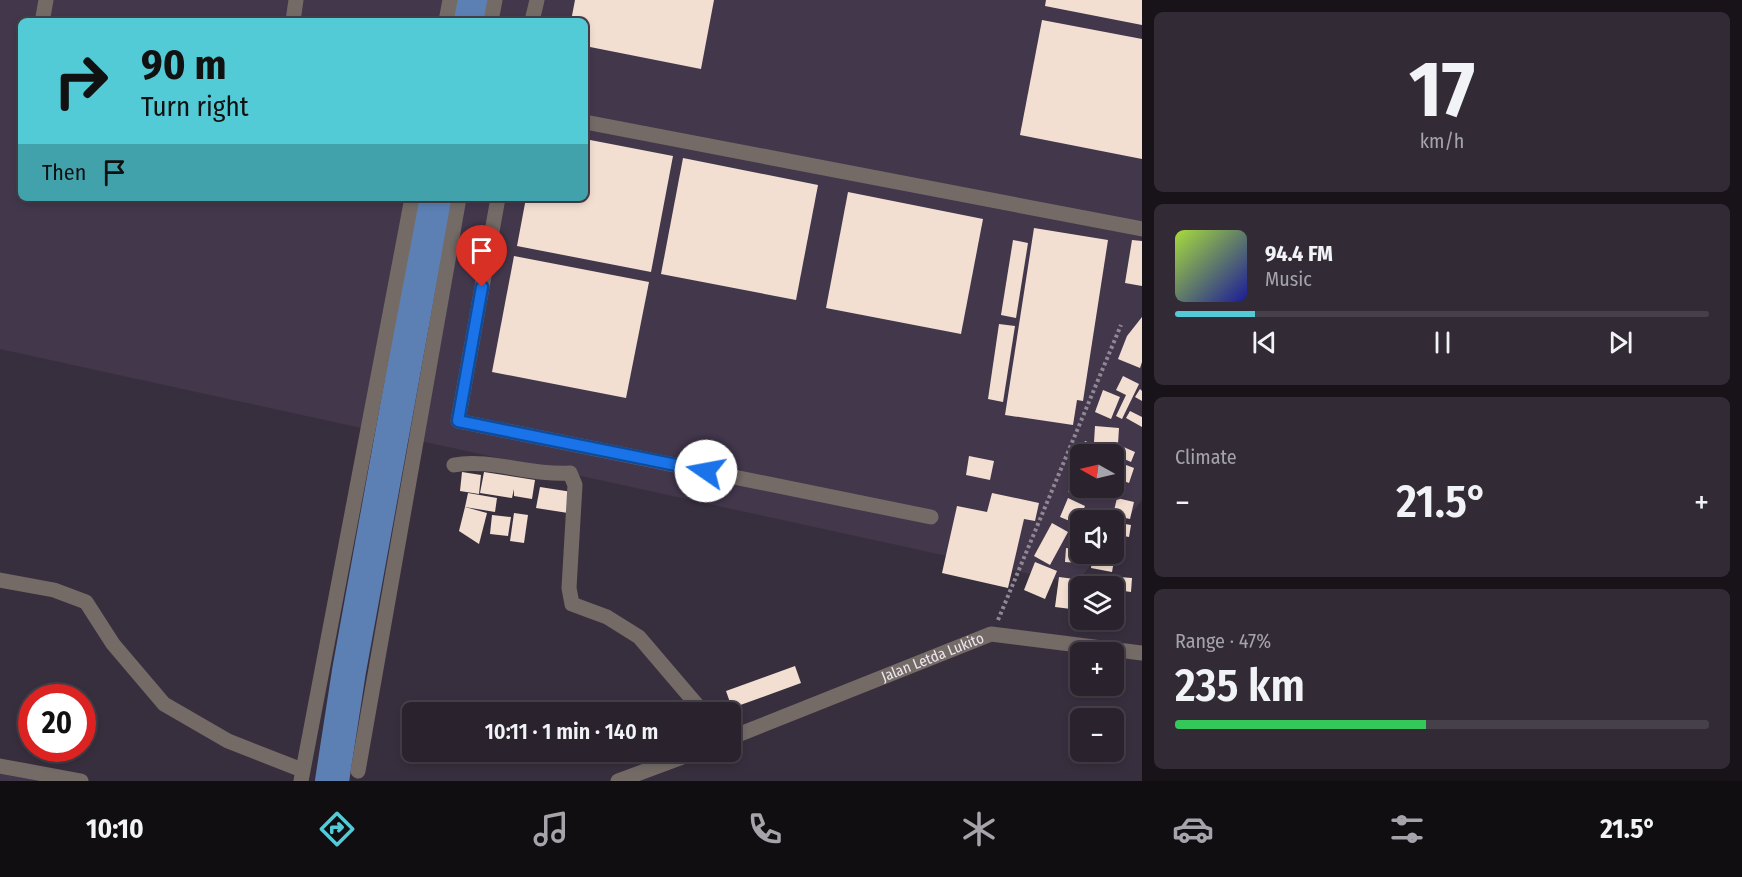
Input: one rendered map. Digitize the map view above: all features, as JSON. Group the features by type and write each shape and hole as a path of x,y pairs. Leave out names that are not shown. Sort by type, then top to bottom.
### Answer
{"street":[{"path":"44,18 46,0"},
{"path":"293,18 296,0"},
{"path":"447,18 450,0"},
{"path":"492,18 495,0"},
{"path":"533,18 537,0"},
{"path":"588,123 1142,229"},
{"path":"0,580 54,590 86,602 114,644 164,704 228,741 301,776 411,201"},
{"path":"358,771 416,428 458,201"},
{"path":"497,201 458,421 931,517"},
{"path":"454,465 470,462 516,470 570,473 575,485 569,588 572,604 607,617 639,637 694,702"},
{"name":"Jalan Letda Lukito","path":"741,734 991,634 1142,653"},
{"path":"618,781 669,762"},
{"path":"0,766 81,781"}],"path":[{"path":"991,634 1014,587 1121,325"}],"shaded area":[{"path":"0,0 1142,0 1142,500 1124,523 1124,510 1070,510 1070,564 1092,564 1082,576 1070,576 1070,583 0,349"},
{"path":"0,774 40,781 0,781"}],"building":[{"path":"575,0 714,0 701,69 588,47 588,18 572,18"},
{"path":"1046,0 1142,0 1142,25 1045,6"},
{"path":"1042,20 1142,39 1142,159 1020,135"},
{"path":"588,140 673,156 651,272 517,246 525,201 588,201"},
{"path":"683,158 818,185 796,300 661,274"},
{"path":"848,192 983,219 961,334 826,308"},
{"path":"1034,228 1108,240 1083,401 1077,400 1073,425 1005,415"},
{"path":"1013,240 1028,243 1016,318 1001,315"},
{"path":"1132,240 1142,241 1142,286 1125,283"},
{"path":"514,256 649,282 626,398 492,372"},
{"path":"1142,317 1140,368 1118,359 1127,336"},
{"path":"999,324 1015,326 1003,402 988,399"},
{"path":"1123,376 1139,384 1122,419 1116,416 1126,395 1116,390"},
{"path":"1140,389 1142,391 1142,401 1135,397"},
{"path":"1103,390 1120,397 1111,419 1095,412"},
{"path":"1130,411 1142,417 1142,427 1126,418"},
{"path":"1095,426 1119,428 1118,444 1094,442"},
{"path":"1124,447 1135,452 1131,462 1124,459"},
{"path":"969,456 994,461 990,480 966,475"},
{"path":"1124,464 1134,468 1129,483 1124,481"},
{"path":"462,472 481,475 479,494 460,491"},
{"path":"484,472 535,480 532,499 514,496 514,489 512,498 480,493"},
{"path":"540,487 572,492 568,513 536,508"},
{"path":"468,493 497,498 495,512 465,507"},
{"path":"992,493 1039,503 1035,521 1024,519 1008,588 942,573 957,506 987,512"},
{"path":"1068,498 1085,506 1083,510 1070,510 1070,521 1060,517"},
{"path":"1117,498 1134,502 1130,519 1124,518 1124,510 1114,510"},
{"path":"465,507 487,513 479,544 459,531"},
{"path":"514,513 528,515 524,543 510,541"},
{"path":"492,515 511,517 508,536 490,534"},
{"path":"1052,523 1068,532 1050,565 1034,556"},
{"path":"1124,524 1131,525 1129,537 1124,536"},
{"path":"1066,548 1070,549 1070,562 1065,562"},
{"path":"1035,562 1057,571 1045,599 1024,590"},
{"path":"1092,564 1113,564 1112,572 1091,568"},
{"path":"1059,577 1070,578 1070,609 1055,607"},
{"path":"1124,577 1132,578 1131,592 1124,591"},
{"path":"795,666 801,683 741,705 741,702 730,702 726,691"}],"waterway":[{"path":"469,18 472,0"},
{"path":"332,781 349,671 434,201"}],"route":[{"path":"482,287 458,421 706,471"}]}
